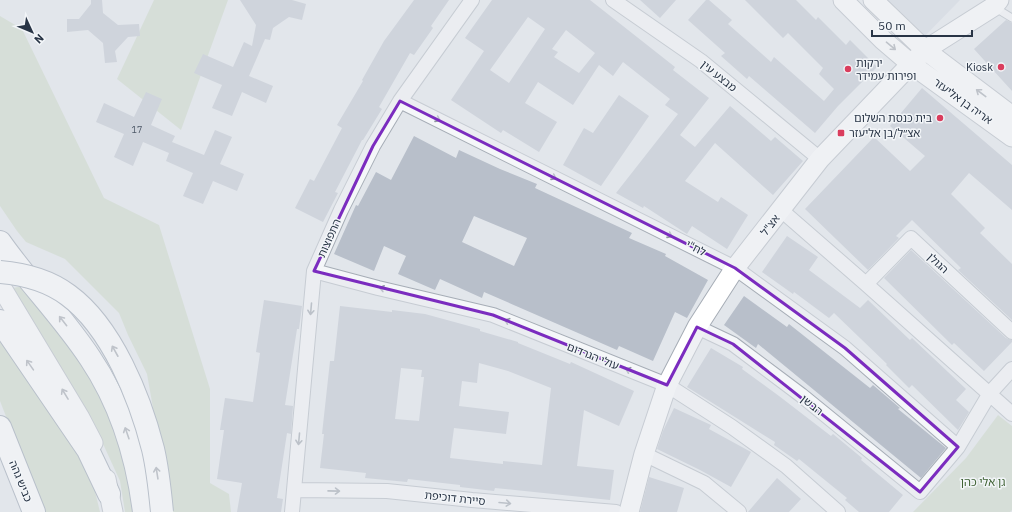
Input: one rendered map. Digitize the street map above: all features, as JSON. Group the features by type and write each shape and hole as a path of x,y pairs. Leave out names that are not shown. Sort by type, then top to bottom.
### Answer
{"highway":[{"path":"0,242 78,341 101,376 116,406 132,449 140,484 144,512"},
{"path":"0,272 13,273 32,278 44,282 68,294 88,313 106,336 114,348 128,380 148,434 157,472 162,512"},
{"path":"0,321 88,450 111,503"},
{"name":"כביש גהה","path":"0,427 34,512"}],"street":[{"name":"התפוצות","path":"292,512 314,270 341,210 370,152 400,101 472,0"},
{"name":"מבצע עין","path":"613,0 702,61 820,159"},
{"name":"אריה בן אליעזר","path":"843,0 883,40 911,64 1012,136"},
{"name":"אריה בן אליעזר","path":"872,0 925,50 1012,116"},
{"name":"אצ\"ל","path":"629,512 644,454 667,385 697,327 735,268 820,159 911,64 925,50 996,4"},
{"name":"לח\"י","path":"400,101 735,268 845,348 958,447"},
{"path":"781,210 1012,414"},
{"name":"הגולן","path":"866,284 911,238 1012,332"},
{"name":"עולי הגרדום","path":"314,270 378,288 493,315 667,385 732,427 786,466 838,512"},
{"path":"0,285 90,436 104,471 111,503"},
{"name":"הבשן","path":"697,327 733,344 800,395 920,492 958,447"},
{"path":"958,447 990,394 1012,369"},
{"path":"644,454 704,483 739,512"},
{"name":"סיירת דוכיפת","path":"295,490 387,491 472,500 616,512"}],"lane":[{"path":"996,4 1012,18"}],"highlighted area":[{"path":"400,101 735,268 845,348 958,447 920,492 733,344 697,327 667,385 493,315 314,271 373,146"}],"shaded area":[{"path":"875,0 960,0 918,43"}],"green space":[{"path":"154,0 228,0 181,130 117,79"},
{"path":"0,16 22,29 104,198 159,225 210,389 210,483 229,494 231,512 167,512 156,425 147,374 119,313 65,259 26,242 0,206"},
{"path":"23,286 74,351 102,397 122,450 129,476 134,512 125,512 120,481 104,446 13,288"},
{"path":"0,339 69,436 93,483 100,512 43,512 0,401"},
{"name":"גן אלי כהן","path":"998,415 1012,426 1012,510 1010,512 913,512 966,458"}],"building":[{"path":"91,0 102,0 103,13 118,25 139,24 140,36 128,37 115,51 117,62 105,63 103,43 88,30 67,32 67,19 79,19 91,4"},
{"path":"240,0 292,0 306,4 302,20 289,17 273,28 270,40 265,39 249,76 273,86 266,103 242,92 232,116 212,108 222,85 194,73 203,54 233,67 244,42 252,46 256,25"},
{"path":"414,0 449,0 431,26 433,28 414,55 410,53 379,107 382,109 362,140 335,192 338,193 323,222 295,208 310,179 314,181 342,128 337,125 363,81 362,80 384,41"},
{"path":"492,0 590,0 675,67 673,70 709,98 680,135 695,147 730,106 771,141 775,137 803,161 773,195 715,143 685,181 718,202 721,197 748,215 727,249 692,226 687,234 644,206 643,208 616,193 678,114 665,105 670,99 623,62 613,76 599,65 573,105 538,82 525,103 557,122 539,152 503,130 501,133 451,100 484,51 465,38","holes":["528,17 545,29 509,83 490,70","566,30 595,53 579,73 554,57 558,52 552,49"]},
{"path":"640,0 676,0 660,18"},
{"path":"706,0 709,0 732,20 728,24 771,62 774,57 824,101 834,89 819,74 823,68 788,33 783,38 745,0 796,0 816,20 818,17 846,45 850,40 877,67 838,106 815,133 749,76 747,79 721,56 725,53 688,20"},
{"name":"Kiosk","path":"1006,20 1012,23 1012,91 974,49"},
{"path":"922,88 1012,165 1012,210 969,173 951,194 985,228 980,233 1012,264 1012,320 958,270 961,268 912,220 896,236 899,238 868,270 805,209 874,137 910,171 925,156 890,126"},
{"path":"146,92 162,99 151,125 175,136 172,142 204,155 215,130 232,137 220,164 244,174 237,191 213,181 203,204 183,196 193,173 166,161 169,153 143,142 133,166 114,157 124,134 96,122 104,103 134,117"},
{"path":"619,95 649,116 601,186 563,165 584,128 593,133"},
{"path":"414,136 456,158 459,150 537,184 535,188 632,233 629,238 666,254 665,256 708,280 687,318 675,312 653,361 619,346 617,350 484,292 482,298 440,279 435,290 398,274 406,256 384,246 374,271 334,254 356,205 358,206 376,172 391,180","holes":["474,216 527,238 514,266 462,242"]},
{"path":"787,236 818,257 809,270 860,308 868,300 910,340 912,338 966,389 956,400 969,412 958,430 912,385 909,388 886,365 887,364 834,313 829,318 794,292 793,294 762,272"},
{"path":"911,250 1006,338 1012,340 1012,342 984,371 954,343 952,345 884,278"},
{"path":"744,296 787,327 789,324 870,388 873,385 900,408 898,409 946,448 921,478 758,344 756,348 724,325"},
{"path":"264,300 302,306 285,405 293,406 291,434 287,433 277,498 283,499 281,512 237,512 242,483 217,479 224,430 220,430 225,398 253,402 260,353 256,352"},
{"path":"340,306 392,312 392,310 425,314 480,329 480,331 518,342 570,364 571,362 634,391 619,426 584,410 577,466 614,470 610,500 495,488 494,491 460,487 460,485 408,479 407,482 365,478 366,473 320,468 330,361 334,361","holes":["479,363 508,371 551,388 542,465 503,461 503,464 450,458 454,428 506,434 509,412 459,406 462,381 477,383","401,368 422,370 421,377 424,377 419,421 395,419"]},
{"path":"711,348 743,367 742,369 831,436 833,434 862,458 861,460 903,495 889,512 859,512 845,500 847,498 799,459 797,461 774,445 775,442 687,387"},
{"path":"674,408 711,425 709,429 751,452 731,487 657,449 663,431"},
{"path":"649,477 684,488 677,512 640,512"},
{"path":"777,478 801,499 789,512 748,512"}],"place":[{"name":"Kiosk","path":"1001,67"},
{"name":"ירקות ופירות עמידר","path":"848,69"},
{"name":"בית כנסת השלום","path":"940,118"},
{"name":"אצ״ל/בן אליעזר","path":"841,133"}]}
